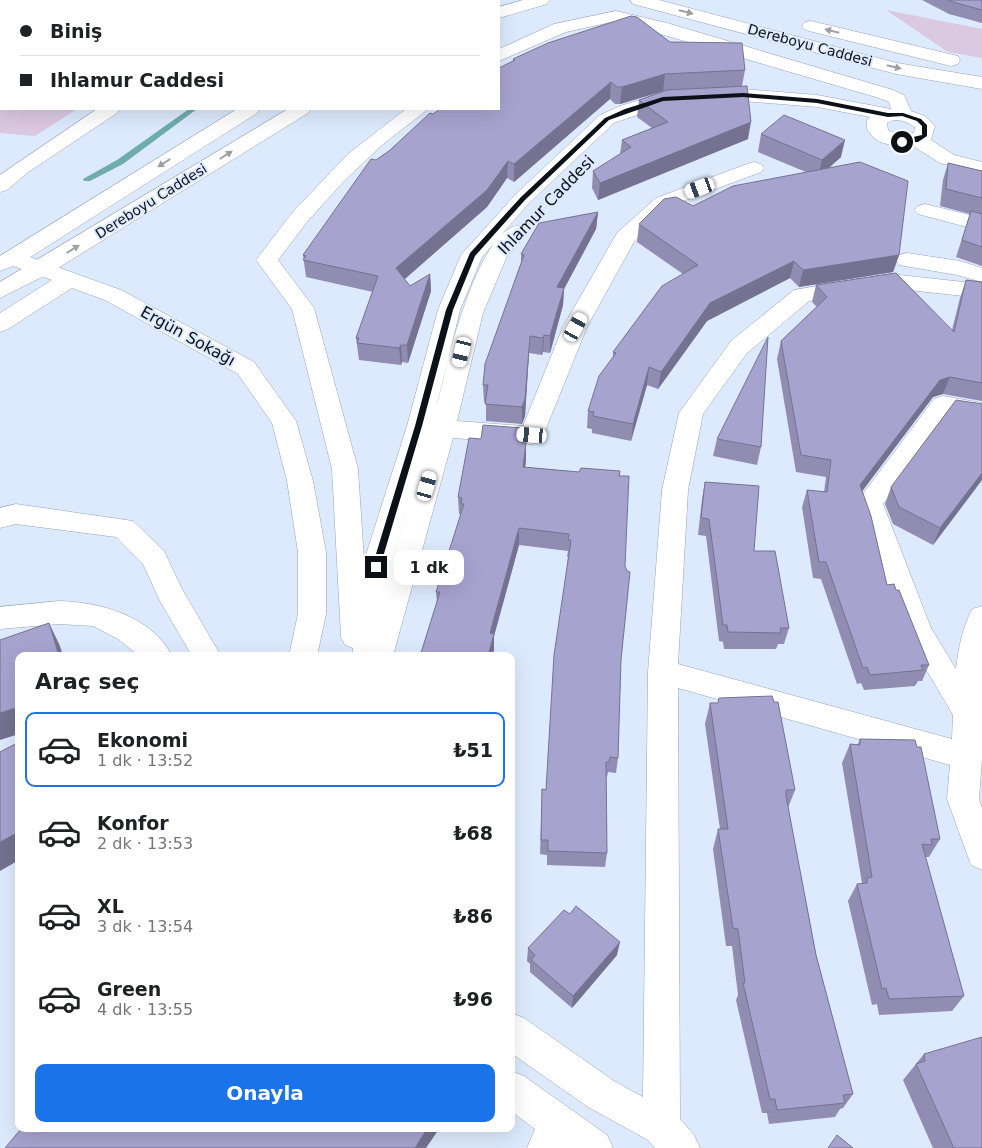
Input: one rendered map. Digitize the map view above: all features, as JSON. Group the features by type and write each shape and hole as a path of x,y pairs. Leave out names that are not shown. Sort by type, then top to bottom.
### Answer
{"street":[{"path":"500,13 541,0"},
{"name":"Dereboyu Caddesi","path":"639,0 896,68 982,83"},
{"path":"500,56 560,28 616,16 660,26 886,94 897,99 889,120 890,139 902,142 918,140 924,136 925,126 919,120 889,120"},
{"name":"Dereboyu Caddesi","path":"792,21 982,66"},
{"name":"Ihlamur Caddesi","path":"367,652 376,567 419,426 449,310 472,255 523,198 607,119 627,110 663,99 743,95 817,101 889,120"},
{"name":"Ihlamur Caddesi","path":"380,652 443,429 472,313 497,254 542,205 628,124 680,108 730,106 889,120"},
{"path":"0,186 20,169 108,110"},
{"name":"Dereboyu Caddesi","path":"4,261 248,110"},
{"name":"Dereboyu Caddesi","path":"0,291 42,268 298,110"},
{"path":"356,652 345,469 303,308 267,260 287,232 343,169 417,110"},
{"path":"918,140 947,159 982,168"},
{"path":"443,429 532,435 576,327 625,238 663,202 754,168"},
{"path":"0,191 20,169"},
{"path":"925,210 982,225"},
{"path":"907,260 960,268 982,275"},
{"name":"Ergün Sokağı","path":"4,261 42,268 68,280 113,295 246,368 284,421 300,481 312,552 312,614 304,652"},
{"path":"0,324 68,280"},
{"path":"671,1138 663,672 674,490 691,413 740,347 802,295 890,281 982,291"},
{"path":"975,720 918,632 869,502 943,405 982,412"},
{"path":"0,518 16,514 124,528 154,558 170,593 205,652"},
{"path":"0,618 30,614 94,615 116,624 141,639 154,652"},
{"path":"982,617 972,654 975,720 967,757 963,799 982,855"},
{"path":"663,672 967,757"},
{"path":"515,1034 601,1094 671,1138"},
{"path":"515,1093 552,1135 594,1148"}],"shaded area":[{"path":"886,10 982,29 982,58 948,52"},
{"path":"0,110 75,110 35,136 0,133"}],"building":[{"path":"948,0 982,0 982,10 953,2"},
{"path":"631,16 637,17 670,42 742,43 745,70 665,74 622,87 617,87 611,82 514,164 508,161 487,190 396,268 410,286 430,274 407,345 401,345 399,348 357,343 359,338 356,338 378,276 303,260 306,256 303,255 371,159 376,160 389,151 430,113 433,114 439,110 500,110 500,68 515,60 513,59 548,43"},
{"path":"747,86 751,122 600,183 593,171 631,147 622,140 668,122 639,100 667,90"},
{"path":"784,115 845,140 822,160 761,134"},
{"path":"860,162 908,181 899,255 803,270 794,261 710,303 661,372 649,367 633,424 593,416 594,412 588,411 599,376 616,353 613,352 662,286 698,265 639,224 664,199 676,197 693,206 733,186"},
{"path":"948,163 982,171 982,198 946,189"},
{"path":"971,211 982,214 982,247 962,240"},
{"path":"598,212 557,287 564,288 550,336 544,335 543,338 530,336 525,399 522,407 485,404 488,385 483,385 485,364 524,255 521,254 539,223"},
{"path":"896,273 954,332 966,280 982,282 982,383 950,377 940,380 860,485 871,516 887,585 894,584 896,590 899,590 929,665 921,665 923,670 870,675 867,667 863,668 826,562 819,562 807,490 827,492 831,460 801,455 781,341 827,297 816,285"},
{"path":"768,337 761,447 717,439"},
{"path":"956,400 982,404 982,473 940,528 899,507 891,487"},
{"path":"483,425 523,428 522,443 526,443 523,467 579,472 581,468 620,471 619,476 629,476 625,566 627,571 630,572 621,660 618,758 610,757 609,762 606,762 607,853 548,851 548,840 541,840 542,789 546,790 554,655 571,540 568,540 569,534 519,528 490,633 494,634 489,652 421,652 440,592 436,592 464,504 461,504 462,498 458,497 469,438 481,439"},
{"path":"705,482 759,486 754,551 775,551 789,628 780,628 781,633 728,632 727,625 723,625 709,519 701,518"},
{"path":"49,623 58,652 15,652 15,708 0,713 0,640"},
{"path":"772,696 774,702 778,702 795,790 786,790 786,796 816,955 853,1094 843,1095 845,1103 777,1110 775,1099 770,1099 743,983 745,983 738,929 733,928 718,829 728,829 710,703 718,703 719,698"},
{"path":"860,739 915,740 917,747 921,747 940,839 931,839 932,845 922,844 964,996 889,999 886,988 882,989 857,884 867,883 867,878 872,877 850,744 860,745"},
{"path":"15,744 15,834 0,842 0,752"},
{"path":"576,906 620,942 573,996 531,960 535,955 528,948 564,910 570,914"},
{"path":"982,1037 982,1148 954,1148 916,1064 925,1061 924,1054"},
{"path":"18,1132 425,1132 415,1148 5,1148"},
{"path":"837,1135 853,1148 828,1148"}],"waterway":[{"path":"87,179 120,162 192,110"}],"route":[{"path":"376,567 419,426 449,310 472,255 523,198 607,119 627,110 663,99 743,95 817,101 888,115 903,114 919,120 925,126 926,132 924,136 918,140 902,142"}]}
